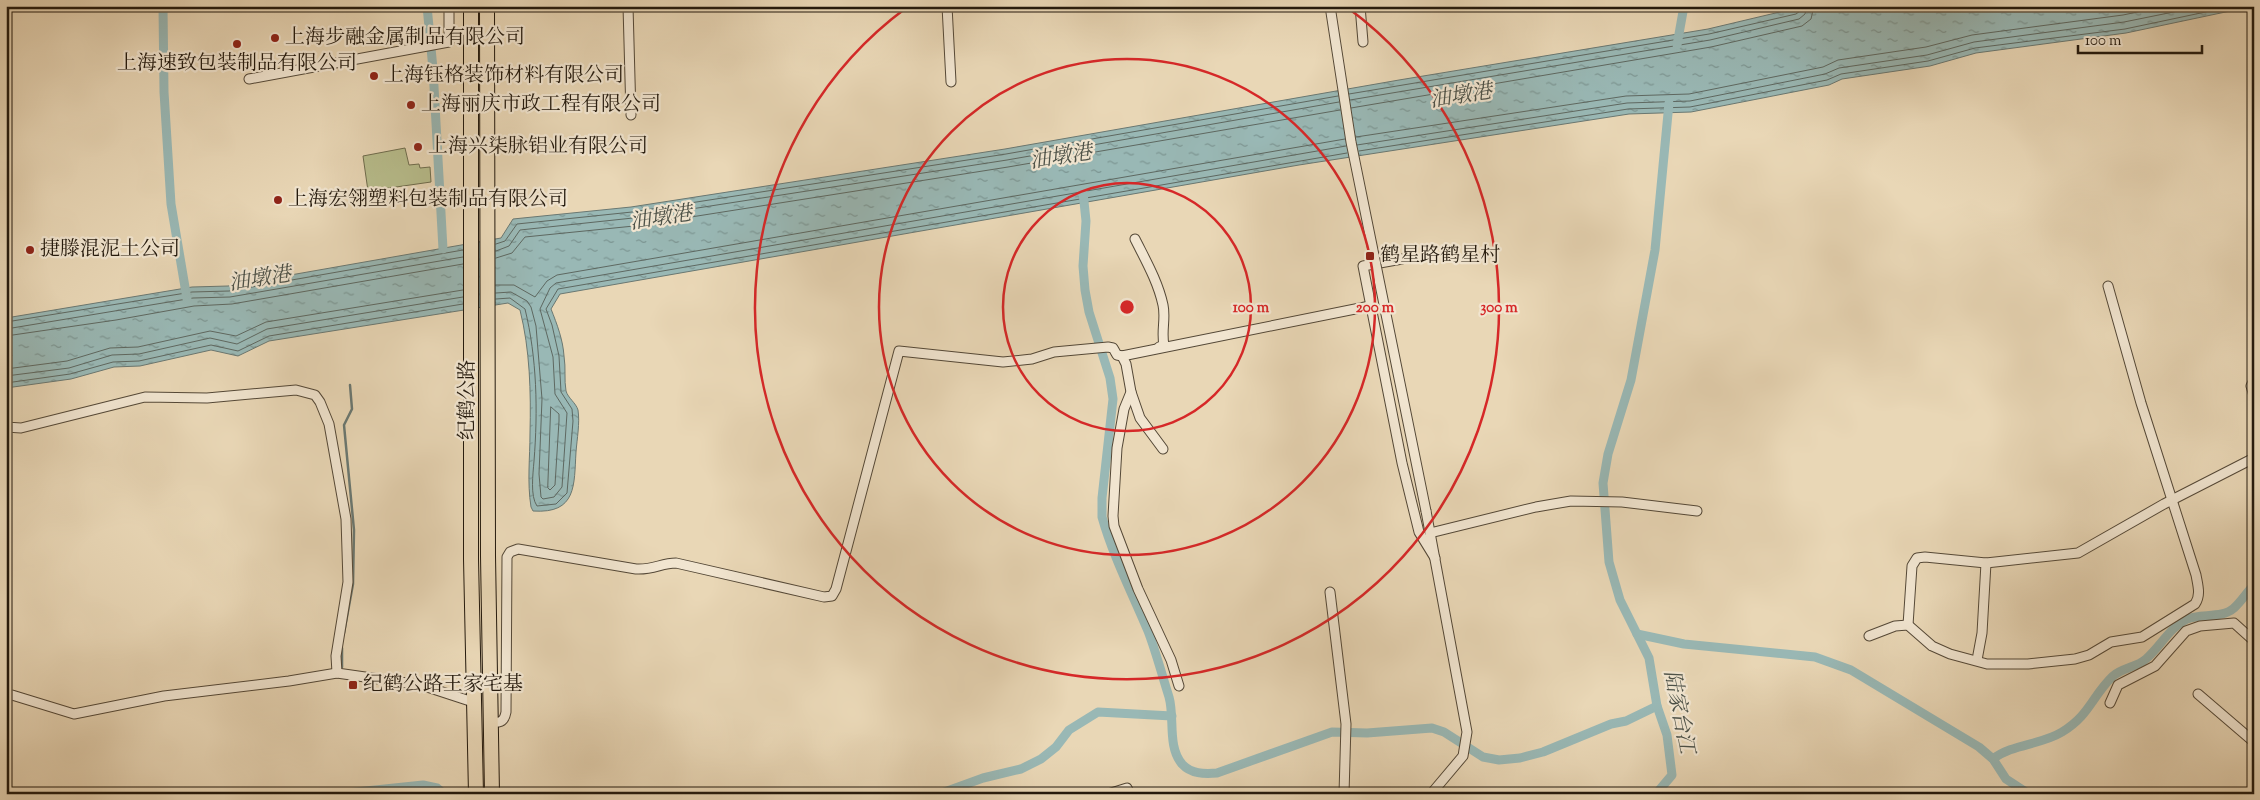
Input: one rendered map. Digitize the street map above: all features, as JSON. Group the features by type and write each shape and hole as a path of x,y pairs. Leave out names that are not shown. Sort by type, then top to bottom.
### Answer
{"main road":[{"name":"纪鹤公路","path":"472,6 471,558 476,794"},
{"name":"纪鹤公路","path":"487,6 488,556 492,794"}],"street":[{"path":"249,78 449,42 449,6"},
{"path":"628,6 630,115"},
{"path":"947,6 951,82"},
{"path":"1330,6 1351,142 1465,713 1467,739 1463,756 1432,794"},
{"path":"1360,6 1363,42"},
{"path":"1135,239 1149,267 1164,306 1162,337 1164,345 1159,347"},
{"path":"1402,258 1363,266 1402,463 1419,532 1435,558"},
{"path":"1869,636 1895,626 1908,625 1924,640 1939,650 1987,664 2002,666 2075,659 2088,655 2111,642 2142,637 2177,618 2195,604 2198,599 2199,589 2141,403 2108,286"},
{"path":"1122,356 1159,347 1370,306"},
{"path":"490,722 498,723 503,721 506,712 507,557 510,552 518,549 636,569 650,570 667,563 676,563 824,597 832,596 836,589 899,351 1003,362 1032,359 1054,352 1113,348 1117,354 1122,356 1126,364 1131,392 1140,418 1163,449"},
{"path":"2254,380 2252,386 2254,396"},
{"path":"6,427 21,428 145,397 207,398 296,390 315,395 329,424 346,519 348,542 348,582 337,647 336,673"},
{"path":"1131,392 1124,409 1116,448 1112,516 1138,589 1171,660 1179,686"},
{"path":"1908,625 1912,566 1917,558 1925,557 1986,563 2078,553 2171,500 2254,458"},
{"path":"1430,533 1536,507 1584,501 1622,502 1697,511"},
{"path":"1977,660 1982,633 1986,563"},
{"path":"1330,592 1346,724 1344,794"},
{"path":"2177,618 2185,630"},
{"path":"2110,703 2118,685 2155,666 2185,630 2200,626 2234,622 2254,641"},
{"path":"12,696 74,714 164,696 289,681 336,673 421,685 473,702"},
{"path":"2198,694 2254,742"},
{"path":"1108,794 1128,788 1130,794"}],"green space":[{"path":"405,148 409,165 419,164 420,168 430,167 431,182 368,191 363,156"}],"water":[{"name":"油墩港","path":"1805,6 2254,6 2126,33 1976,53 1930,66 1842,79 1829,85 1691,112 1629,114 1299,165 560,294 551,309 565,360 566,391 578,410 579,426 575,476 570,495 558,508 547,511 533,511 531,507 528,356 520,310 508,303 269,341 238,356 211,350 140,366 114,367 71,379 6,388 6,318 192,287 228,286 501,238 513,219 631,207 1005,149 1399,80 1708,29"}],"waterway":[{"path":"163,6 164,92 171,204 187,299"},
{"path":"427,6 433,69 443,249"},
{"path":"1677,45 1684,6"},
{"path":"1669,103 1655,250 1631,380 1608,454 1603,483 1609,562 1620,600 1637,634 1684,644 1815,657 1851,670 1979,747 1993,759 2006,779 2029,794"},
{"path":"1083,192 1086,221 1083,266 1085,290 1089,312 1110,378 1113,399 1102,498 1102,517 1117,560 1154,647 1171,705 1174,749 1182,764 1189,770 1198,773 1217,773 1332,732 1367,733 1432,728 1444,732 1483,757 1499,760 1520,758 1543,752 1611,724 1626,721 1657,706"},
{"path":"344,633 353,584 354,530 344,425 352,409 350,385"},
{"path":"1993,759 2009,750 2045,740 2062,732 2079,719 2113,676 2146,659 2170,632 2181,623 2193,617 2224,614 2237,606 2254,585"},
{"name":"陆家台江","path":"1637,634 1649,658 1657,706 1667,735 1672,775 1656,794"},
{"path":"342,648 342,667"},
{"path":"939,794 983,778 1021,769 1041,759 1056,747 1069,730 1098,712 1172,716"},
{"path":"337,794 423,785 437,788 444,794"},
{"path":"912,794 932,794"}],"place":[{"name":"上海步融金属制品有限公司","path":"275,38"},
{"name":"上海速致包装制品有限公司","path":"237,44"},
{"name":"上海钰格装饰材料有限公司","path":"374,76"},
{"name":"上海丽庆市政工程有限公司","path":"411,105"},
{"name":"上海兴柒脉铝业有限公司","path":"418,147"},
{"name":"上海宏翎塑料包装制品有限公司","path":"278,200"},
{"name":"捷滕混泥土公司","path":"30,250"},
{"name":"鹤星路鹤星村","path":"1370,256"},
{"name":"纪鹤公路王家宅基","path":"353,685"}]}
